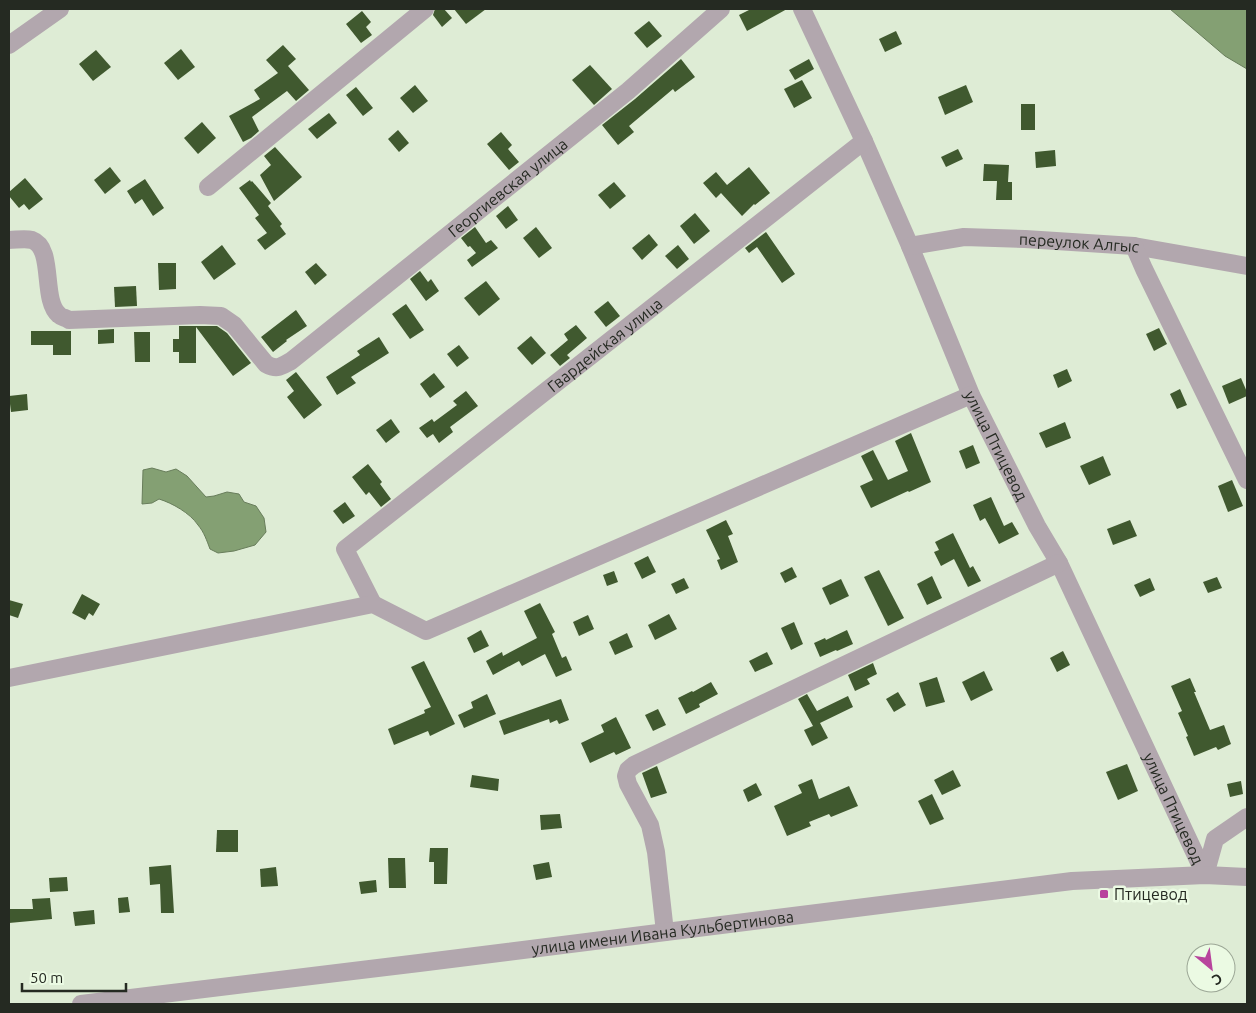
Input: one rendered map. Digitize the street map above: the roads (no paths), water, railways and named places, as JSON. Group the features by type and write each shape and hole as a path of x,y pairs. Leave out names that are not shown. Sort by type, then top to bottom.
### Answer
{"street":[{"path":"9,45 60,9"},
{"path":"208,187 425,9"},
{"name":"Георгиевская улица","path":"9,240 33,240 41,247 52,305 58,314 69,320 200,315 221,316 234,325 266,364 272,368 280,367 291,361 628,91 721,9"},
{"name":"улица Птицевод","path":"802,9 864,141 910,246 971,395 1037,526 1059,563 1205,875"},
{"name":"Гвардейская улица","path":"374,604 345,549 864,141"},
{"name":"переулок Алгыс","path":"910,246 964,237 1025,239 1134,246 1247,266"},
{"path":"1134,246 1247,480"},
{"path":"9,678 374,604 426,631 971,395"},
{"path":"665,932 656,852 650,825 628,784 626,776 628,770 634,765 1059,563"},
{"path":"1205,875 1215,839 1247,817"},
{"name":"улица имени Ивана Кульбертинова","path":"81,1004 1072,881 1205,875 1247,877"}],"place":[{"name":"Птицевод","path":"1104,894"}]}
